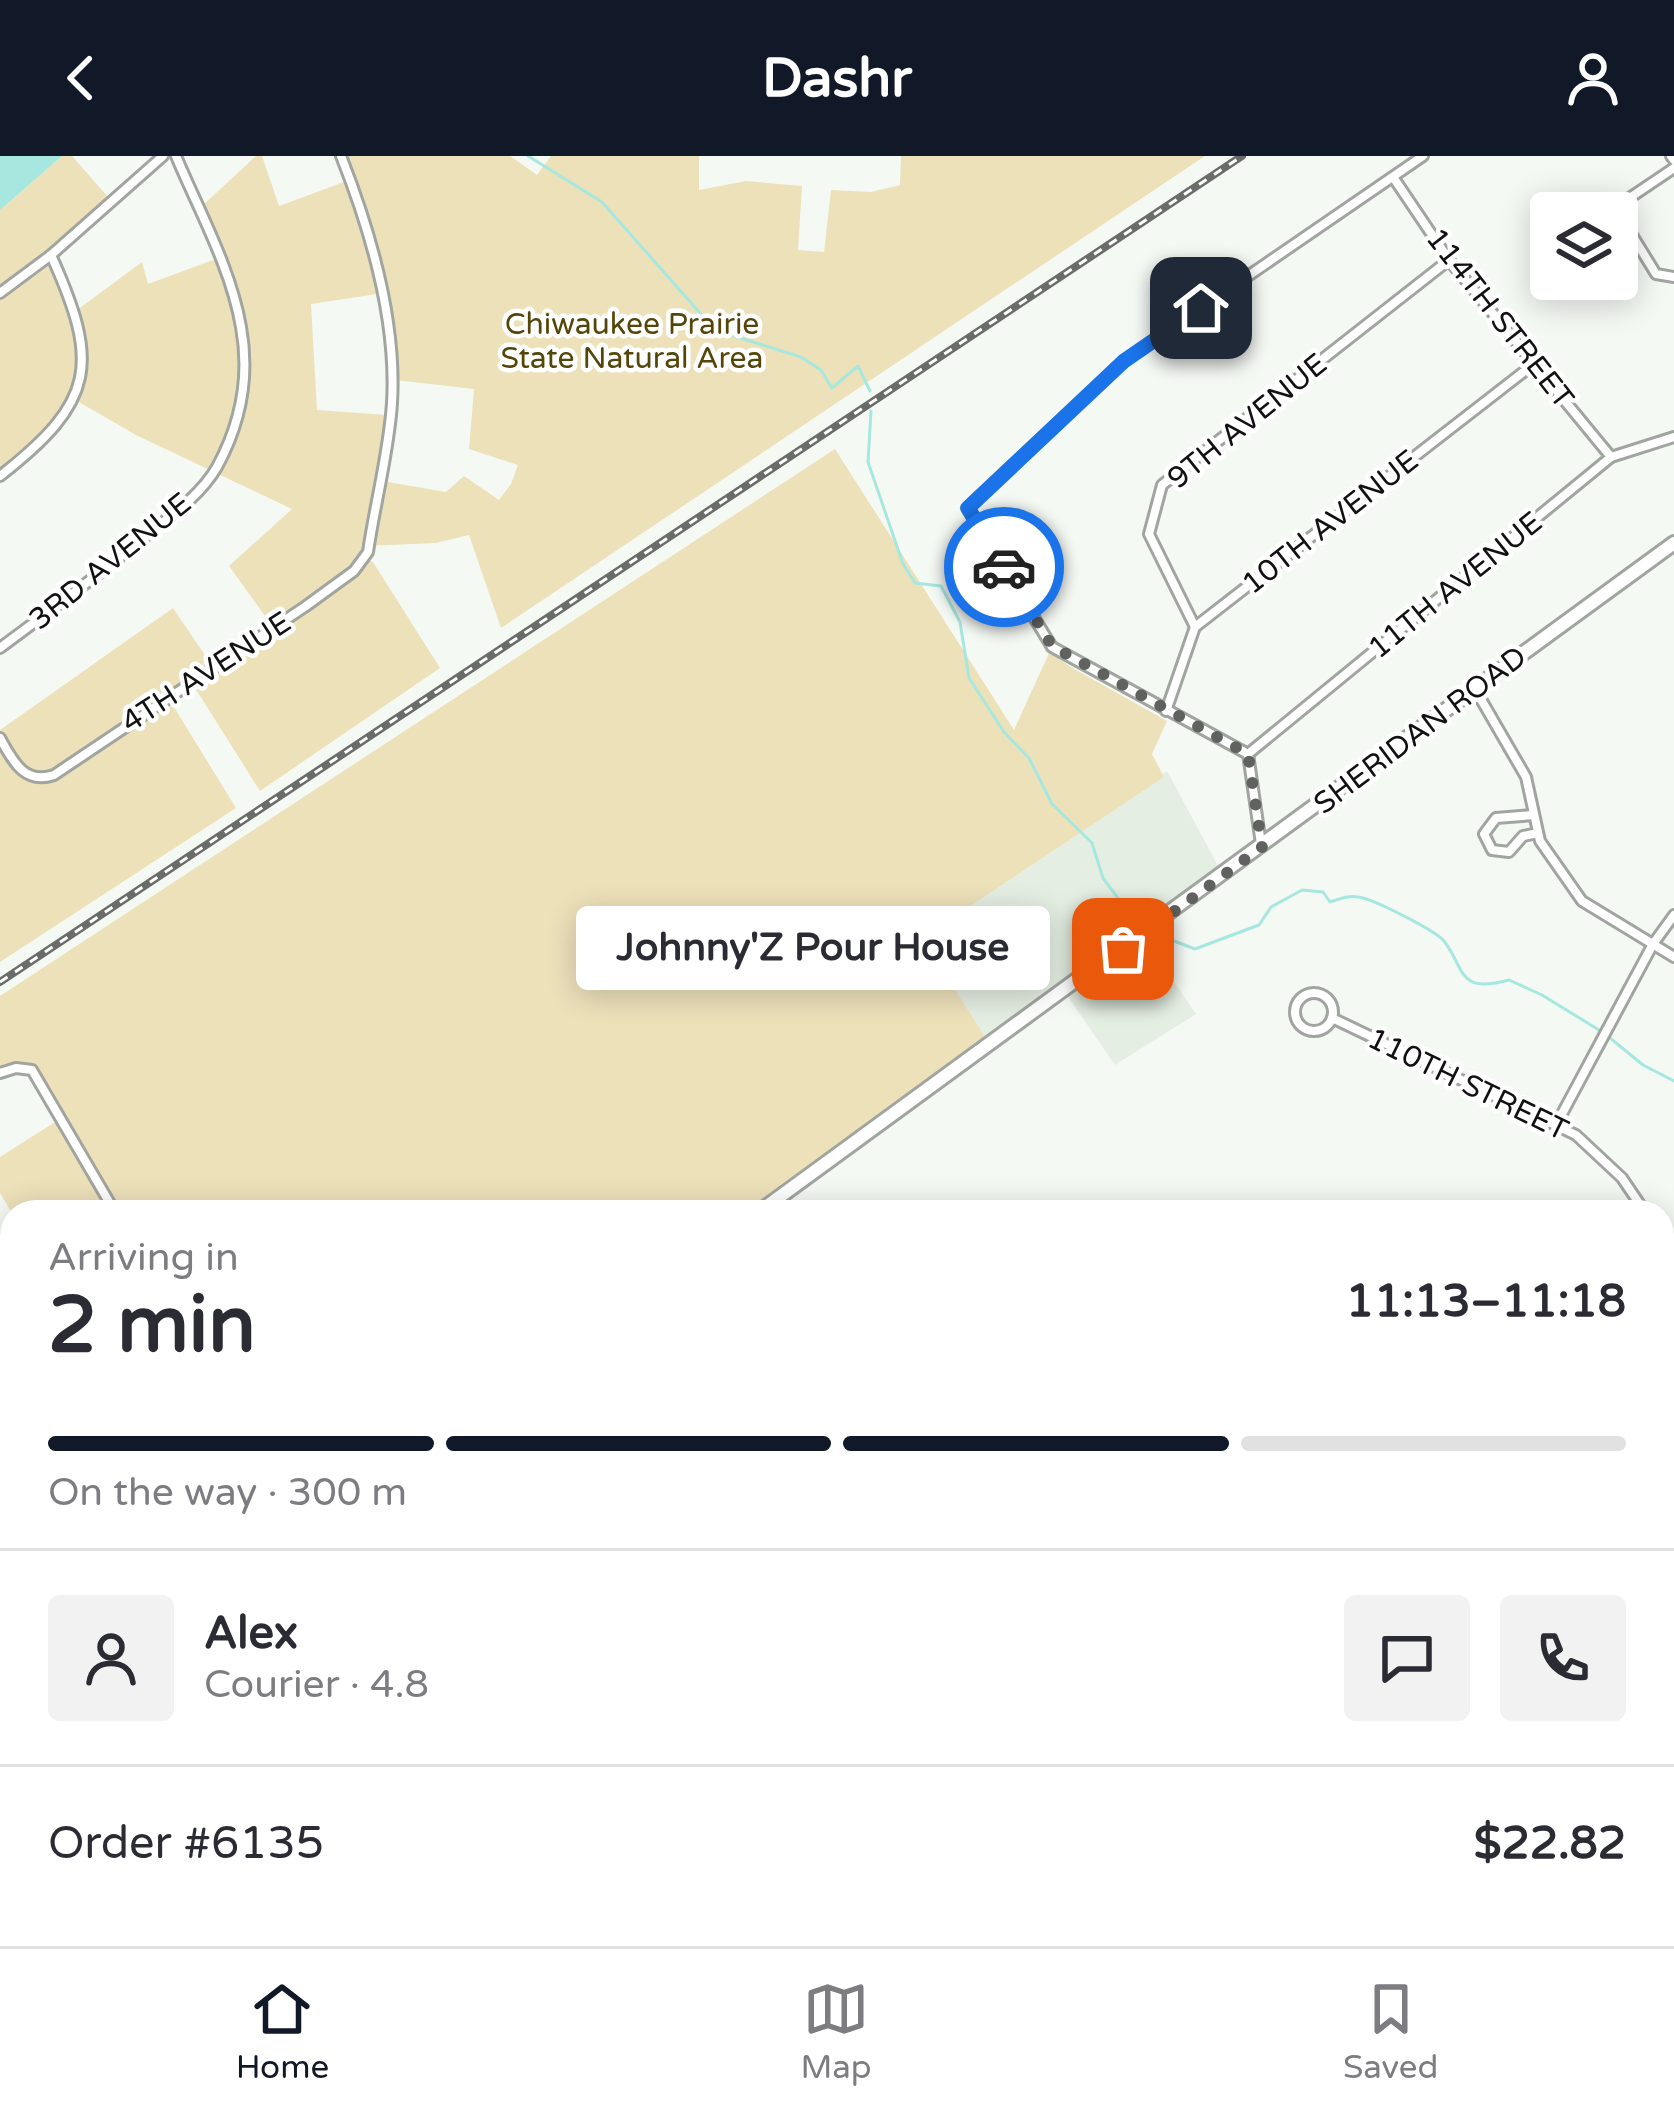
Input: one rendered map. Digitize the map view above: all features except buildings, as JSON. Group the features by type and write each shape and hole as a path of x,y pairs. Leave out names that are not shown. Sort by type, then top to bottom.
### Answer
{"main road":[{"name":"SHERIDAN ROAD","path":"776,1200 1674,543"}],"street":[{"path":"0,292 51,256 163,156"},
{"name":"3RD AVENUE","path":"0,648 199,491 215,470 237,421 246,362 230,286 176,156"},
{"name":"4TH AVENUE","path":"0,738 17,767 34,778 63,770 306,606 354,571 368,552 392,415 392,368 371,245 341,156"},
{"path":"1262,847 1248,754 1052,646 968,508 1124,361 1423,156"},
{"path":"1673,162 1628,199 1624,222 1656,274 1674,277"},
{"name":"114TH STREET","path":"1393,177 1450,260 1612,458"},
{"path":"0,476 66,414 84,366 80,325 51,256"},
{"name":"9TH AVENUE","path":"1196,627 1149,534 1162,485 1450,260"},
{"name":"10TH AVENUE","path":"1196,627 1535,363"},
{"name":"11TH AVENUE","path":"1248,754 1612,458 1674,437"},
{"path":"1166,711 1196,627"},
{"path":"1475,689 1526,777 1538,833 1582,902 1674,957"},
{"path":"1534,815 1496,818 1484,834 1492,850 1509,852 1523,836 1538,833"},
{"path":"1556,1125 1653,944 1674,915"},
{"name":"110TH STREET","path":"1309,994 1320,994 1332,1006 1332,1018 1324,1028 1312,1030 1300,1024 1297,1006 1309,994"},
{"name":"110TH STREET","path":"1332,1018 1576,1135 1622,1178 1635,1200"},
{"path":"0,1073 32,1070 108,1200"}],"shaded area":[{"path":"1167,771 1223,875 1142,935 1196,1014 1115,1065 1064,991 972,1057 921,938"}],"green space":[{"name":"Chiwaukee Prairie State Natural Area","path":"62,156 72,156 109,198 43,254 73,313 142,262 148,284 221,257 201,207 256,156 262,156 279,206 352,179 344,156 510,156 537,175 551,156 699,156 699,190 746,181 802,186 798,250 824,252 831,190 871,192 900,185 901,156 1205,156 501,628 469,535 436,543 366,546 362,557 373,562 440,668 260,791 190,680 166,694 236,808 0,962 0,730 173,608 215,670 275,630 229,566 292,509 136,435 72,398 48,431 0,472 0,210","holes":["384,293 395,380 474,389 469,449 518,465 499,500 464,476 446,492 376,480 387,415 317,410 311,304"]},
{"path":"835,449 1014,730 1050,651 1167,721 1152,754 1164,777 922,938 987,1040 767,1200 4,1200 0,1157 63,1117 31,1069 14,1064 0,1068 0,996"}],"water":[{"path":"0,156 62,156 0,210"}],"waterway":[{"path":"528,156 602,202 715,330 801,357 821,370 832,388 858,366 870,391"},
{"path":"871,411 868,462 903,564 915,583 941,586 960,622 969,678 1004,732 1029,758 1052,804 1092,843 1103,878 1143,923"},
{"path":"1156,934 1195,949 1259,925 1271,907 1302,890 1323,892 1330,902 1358,897 1439,936 1471,981 1509,980 1599,1030"},
{"path":"1610,1038 1643,1065 1674,1081"}],"railway":[{"path":"0,982 1242,156"}],"way so far":[{"path":"1004,567 1052,646 1248,754 1262,847 1123,949"}],"place":[{"name":"Johnny'Z Pour House","path":"1123,949"}],"route":[{"path":"1004,567 968,508 1124,361 1201,308"}]}
